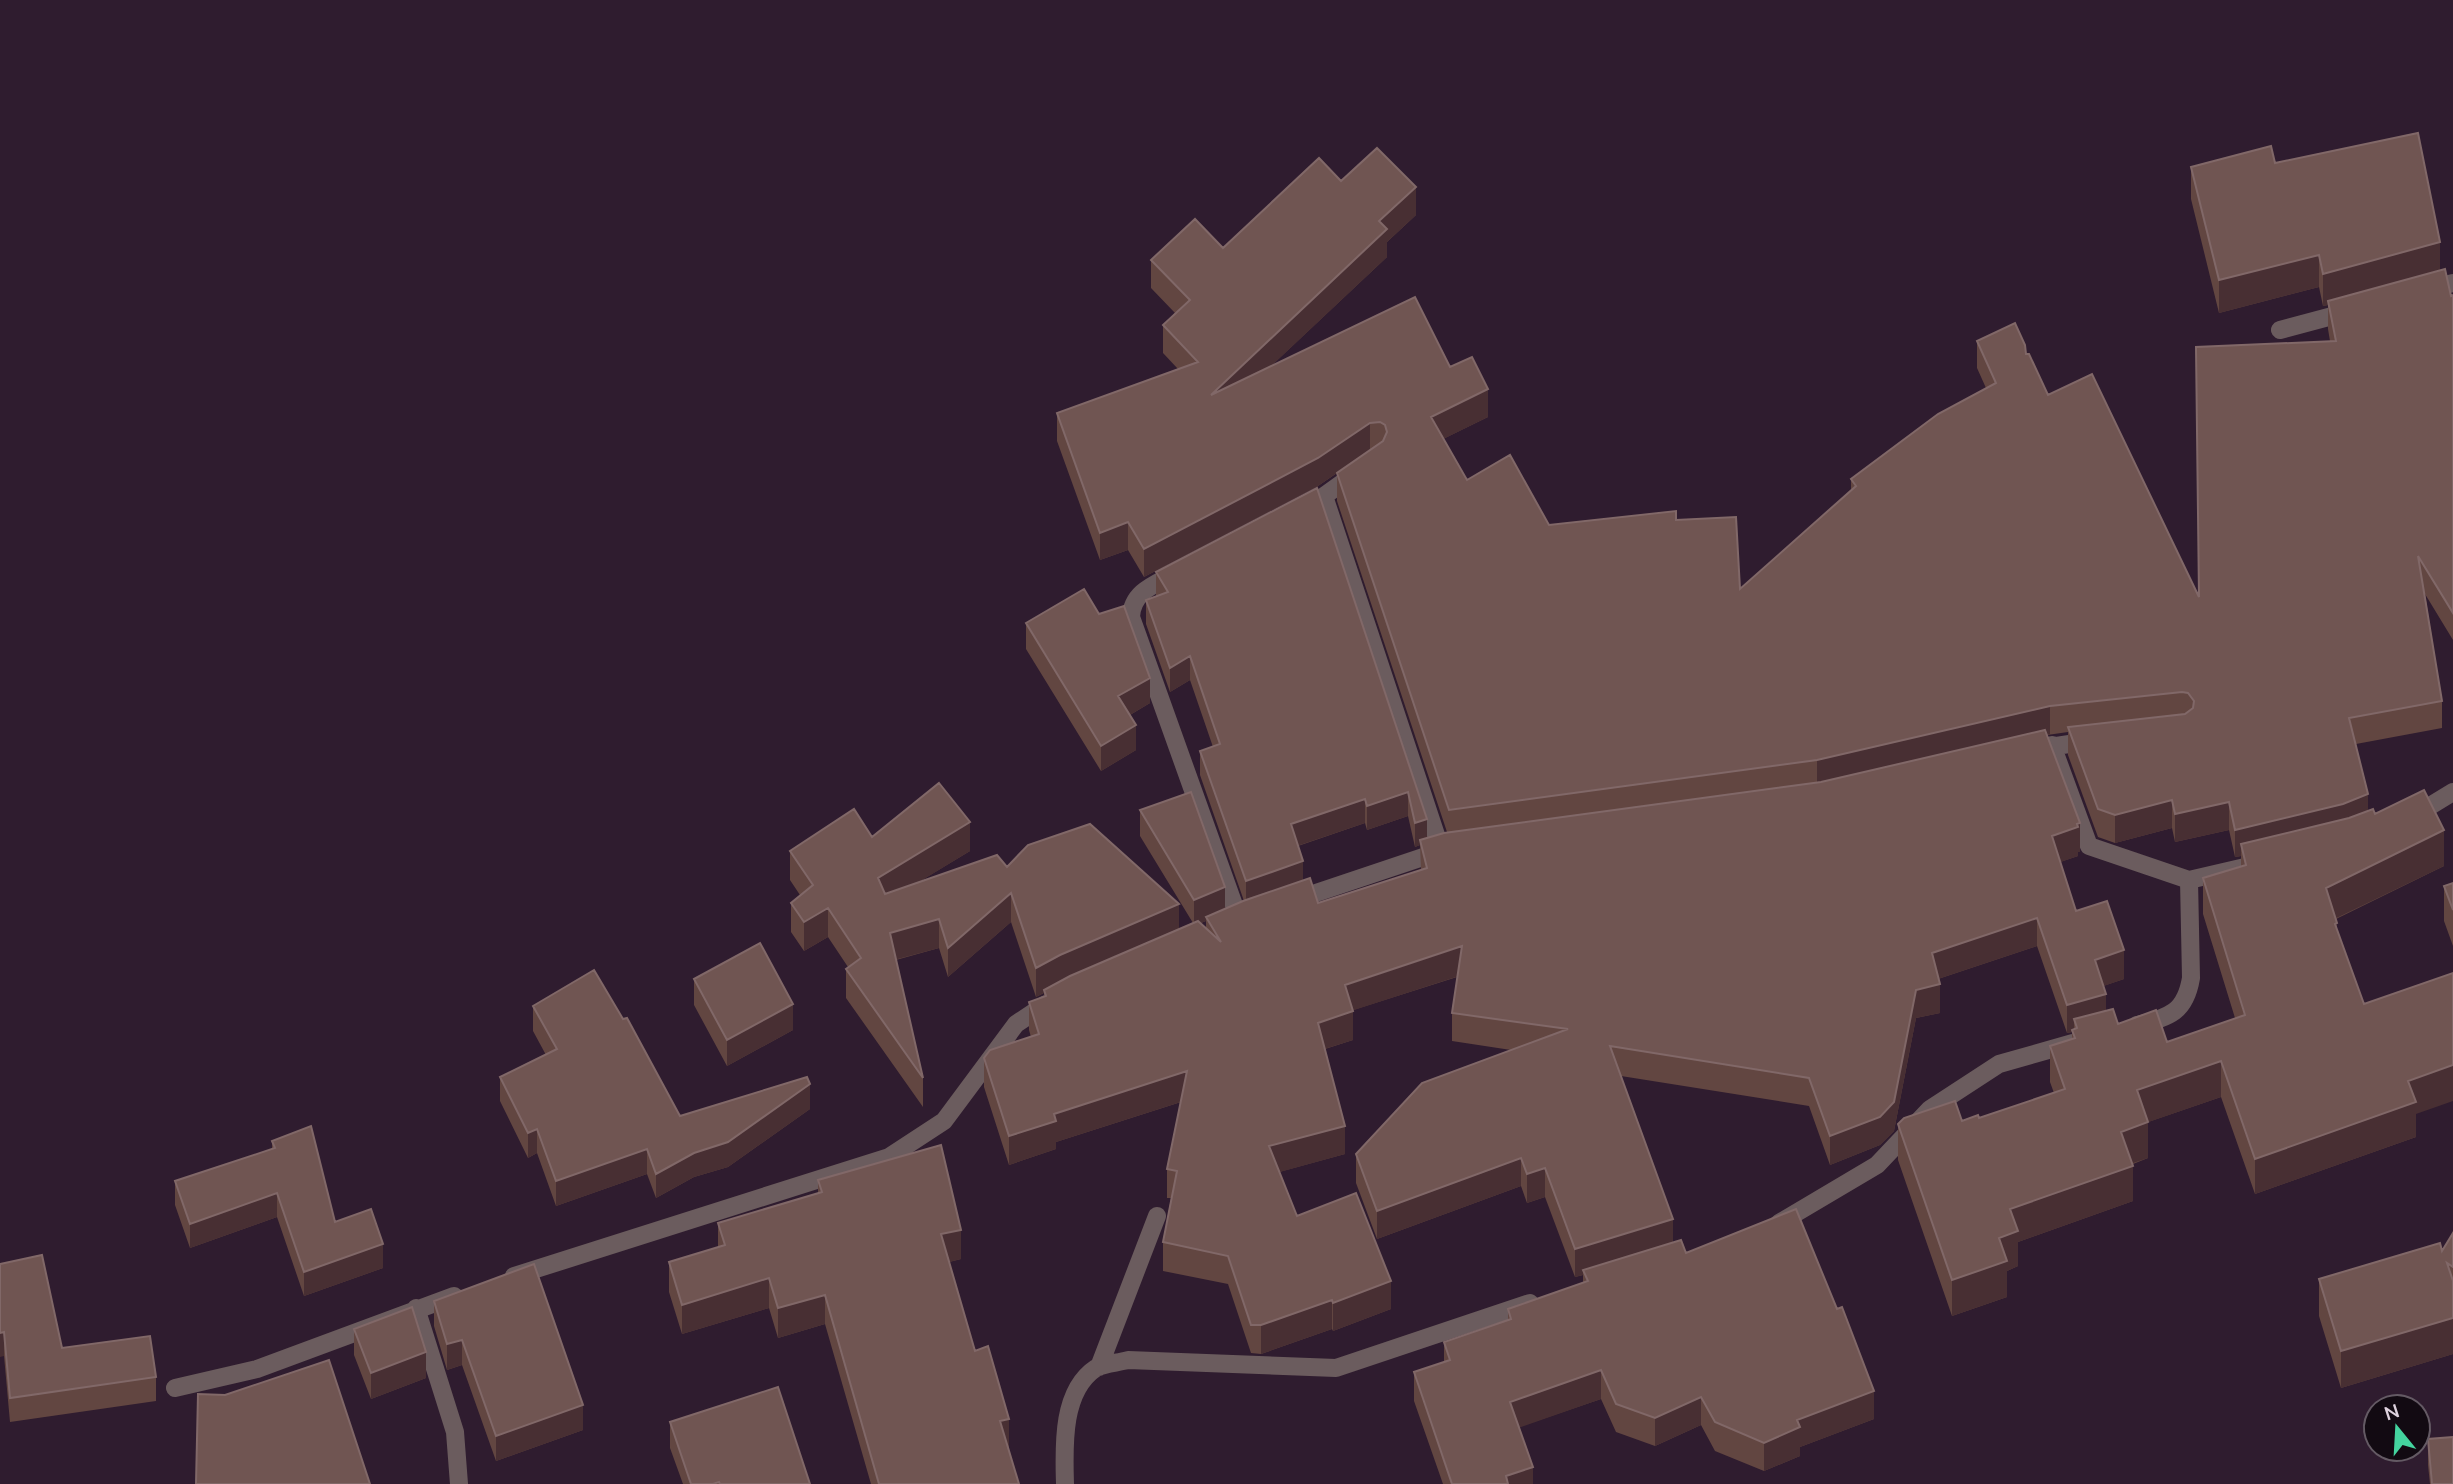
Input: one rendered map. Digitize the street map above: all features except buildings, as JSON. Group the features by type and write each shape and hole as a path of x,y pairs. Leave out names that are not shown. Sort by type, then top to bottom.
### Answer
{"street":[{"path":"2413,294 2453,283"},
{"path":"2280,330 2373,305"},
{"path":"1287,515 1324,496 1366,467"},
{"path":"1277,906 1448,849 1324,496"},
{"path":"1189,566 1140,592 1134,602 1131,617 1239,920"},
{"path":"2014,754 2052,745 2105,739"},
{"path":"2052,745 2089,846 2189,880 2268,862"},
{"path":"2397,823 2420,814 2453,792"},
{"path":"2116,1031 2168,1017 2185,1002 2191,978 2189,880"},
{"path":"502,1280 889,1157 944,1121 1016,1024 1065,994"},
{"path":"1766,1231 1877,1165 1930,1109 1999,1064 2090,1038"},
{"path":"1099,1367 1157,1216"},
{"path":"175,1388 257,1369 465,1292"},
{"path":"1065,1484 1063,1446 1072,1402 1084,1379 1099,1367 1128,1360 1336,1368 1546,1298"},
{"path":"416,1308 455,1432 459,1484"}]}
